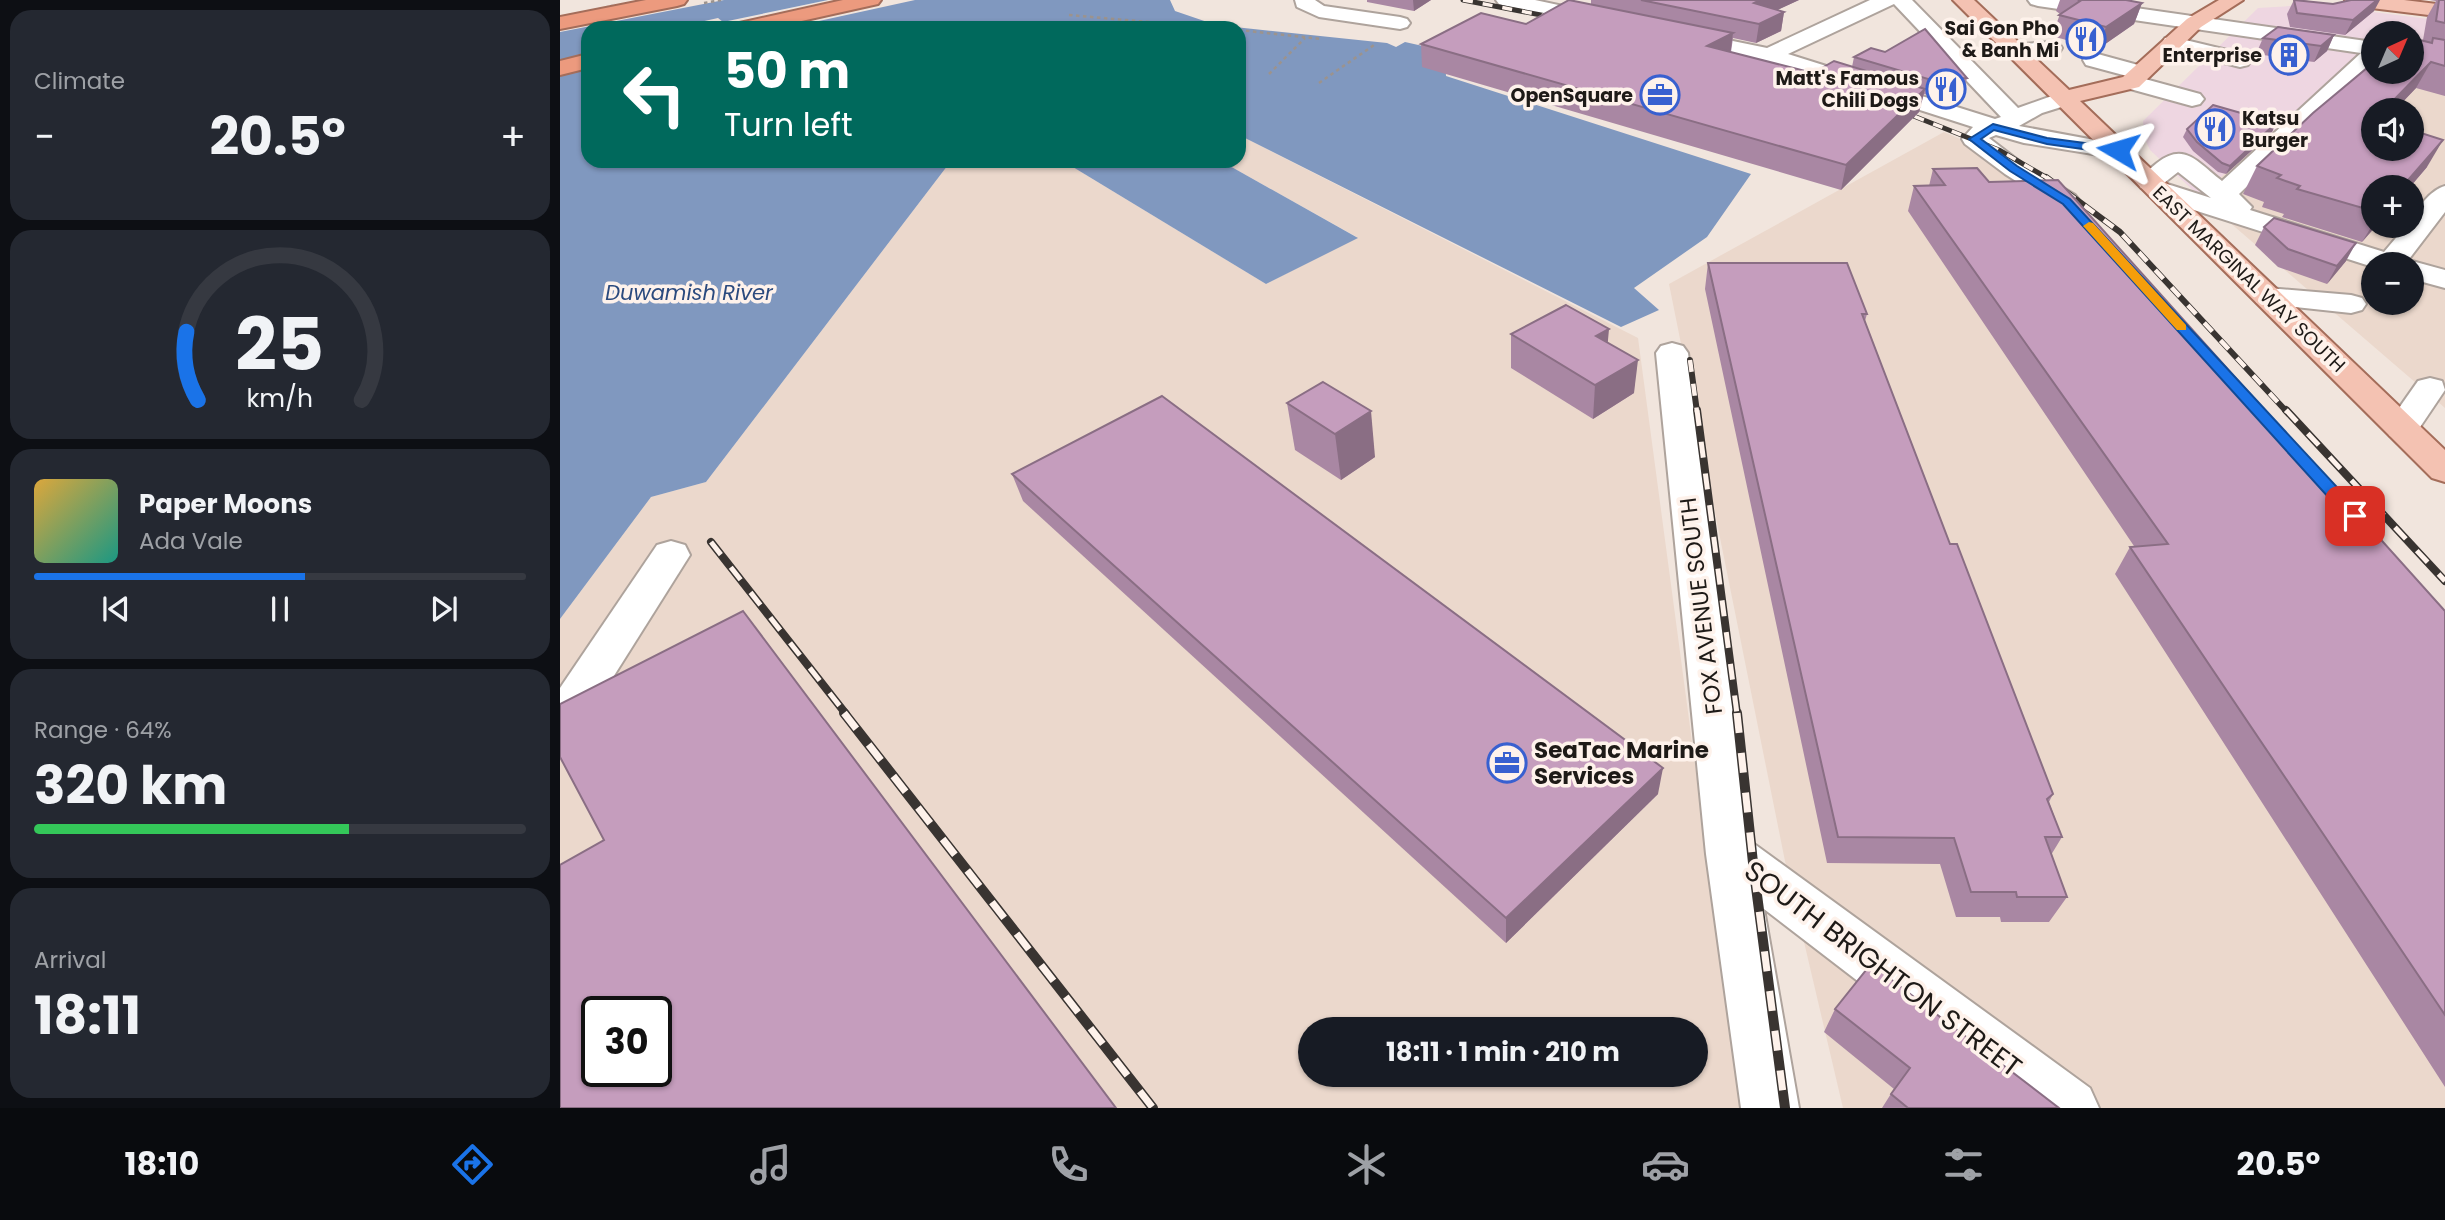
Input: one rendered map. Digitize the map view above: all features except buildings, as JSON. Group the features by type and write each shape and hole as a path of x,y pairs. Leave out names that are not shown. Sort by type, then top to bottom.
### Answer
{"highway":[{"path":"560,23 677,0"},
{"path":"774,21 871,0"},
{"path":"560,68 581,63"}],"main road":[{"name":"EAST MARGINAL WAY SOUTH","path":"1963,0 2022,27 2066,98 2445,470"},
{"path":"2118,150 2131,98 2173,43 2194,23 2233,0"},
{"path":"2356,0 2445,11"},
{"path":"2066,98 2131,98"}],"street":[{"path":"1305,0 1304,3 1319,11 1400,23"},
{"path":"1506,0 1625,24"},
{"path":"1554,9 1577,0"},
{"path":"1769,55 1886,0"},
{"path":"1901,0 2005,123"},
{"path":"2051,48 2022,27 2061,3 2361,49"},
{"path":"1664,33 1769,55 2005,123 2047,141 2118,150"},
{"path":"2173,43 2239,60"},
{"path":"2094,60 2131,98 2184,105"},
{"path":"2223,194 2361,62"},
{"path":"2066,98 2034,108 1974,139 2014,169 2066,201 2094,232"},
{"path":"2259,222 2178,159 2154,186 2259,222 2361,254"},
{"path":"2400,252 2445,194"},
{"path":"2424,273 2445,279"},
{"path":"2268,297 2351,304"},
{"name":"FOX AVENUE SOUTH","path":"1672,353 1730,854 1770,1108"},
{"path":"2402,428 2430,388"},
{"path":"560,723 671,555"},
{"name":"SOUTH BRIGHTON STREET","path":"1730,854 2070,1108"}],"path":[{"path":"1069,15 1137,21"},
{"path":"1247,31 1333,40"},
{"path":"1269,74 1305,38"},
{"path":"1319,83 1377,45 1361,43"}],"shaded area":[{"path":"2333,7 2445,21 2424,44 2424,21 2361,21 2361,57 2199,196 2150,150 2144,137 2143,121 2258,8"},
{"path":"2361,57 2361,84 2424,84 2424,68 2445,62 2445,408 2199,196"},
{"path":"1944,132 1981,148 2085,209 2445,618 2445,1108 1843,1108 1785,861 1669,284"},
{"path":"1246,139 1638,338 1741,1108 560,1108 560,619 651,497 706,482 946,168 1075,168 1266,284 1357,237 1234,168 1246,168"}],"water":[{"name":"Duwamish River","path":"628,0 1170,0 1175,11 1204,21 581,21 581,168 946,168 706,482 651,497 560,619 560,19"},
{"name":"Duwamish River","path":"1246,28 1387,43 1396,47 1405,42 1445,51 1446,76 1751,174 1707,237 1634,288 1659,310 1621,327 1246,139"},
{"path":"1075,168 1233,168 1358,238 1266,284"}],"pier":[{"path":"617,0 724,0 616,21 581,21 581,28 560,32 560,15 614,4"},
{"path":"828,0 915,0 819,21 728,21"}],"railway":[{"path":"1463,0 1562,19"},
{"path":"1896,109 1999,150 2048,178"},
{"path":"2048,178 2120,232 2287,412"},
{"path":"1690,360 1697,412"},
{"path":"1697,410 1737,714"},
{"path":"2286,410 2445,581"},
{"path":"711,542 846,714"},
{"path":"844,713 1153,1108"},
{"path":"1737,713 1754,872 1785,1108"}],"slow traffic":[{"path":"2089,226 2182,327"}],"place":[{"name":"Sai Gon Pho & Banh Mi","path":"2086,39"},
{"name":"Enterprise","path":"2289,55"},
{"name":"Matt's Famous Chili Dogs","path":"1946,89"},
{"name":"OpenSquare","path":"1660,95"},
{"name":"Katsu Burger","path":"2215,129"},
{"name":"SeaTac Marine Services","path":"1507,763"}],"route":[{"path":"2118,150 2047,141 1993,127 1974,139 2014,169 2066,201 2355,516"}]}
